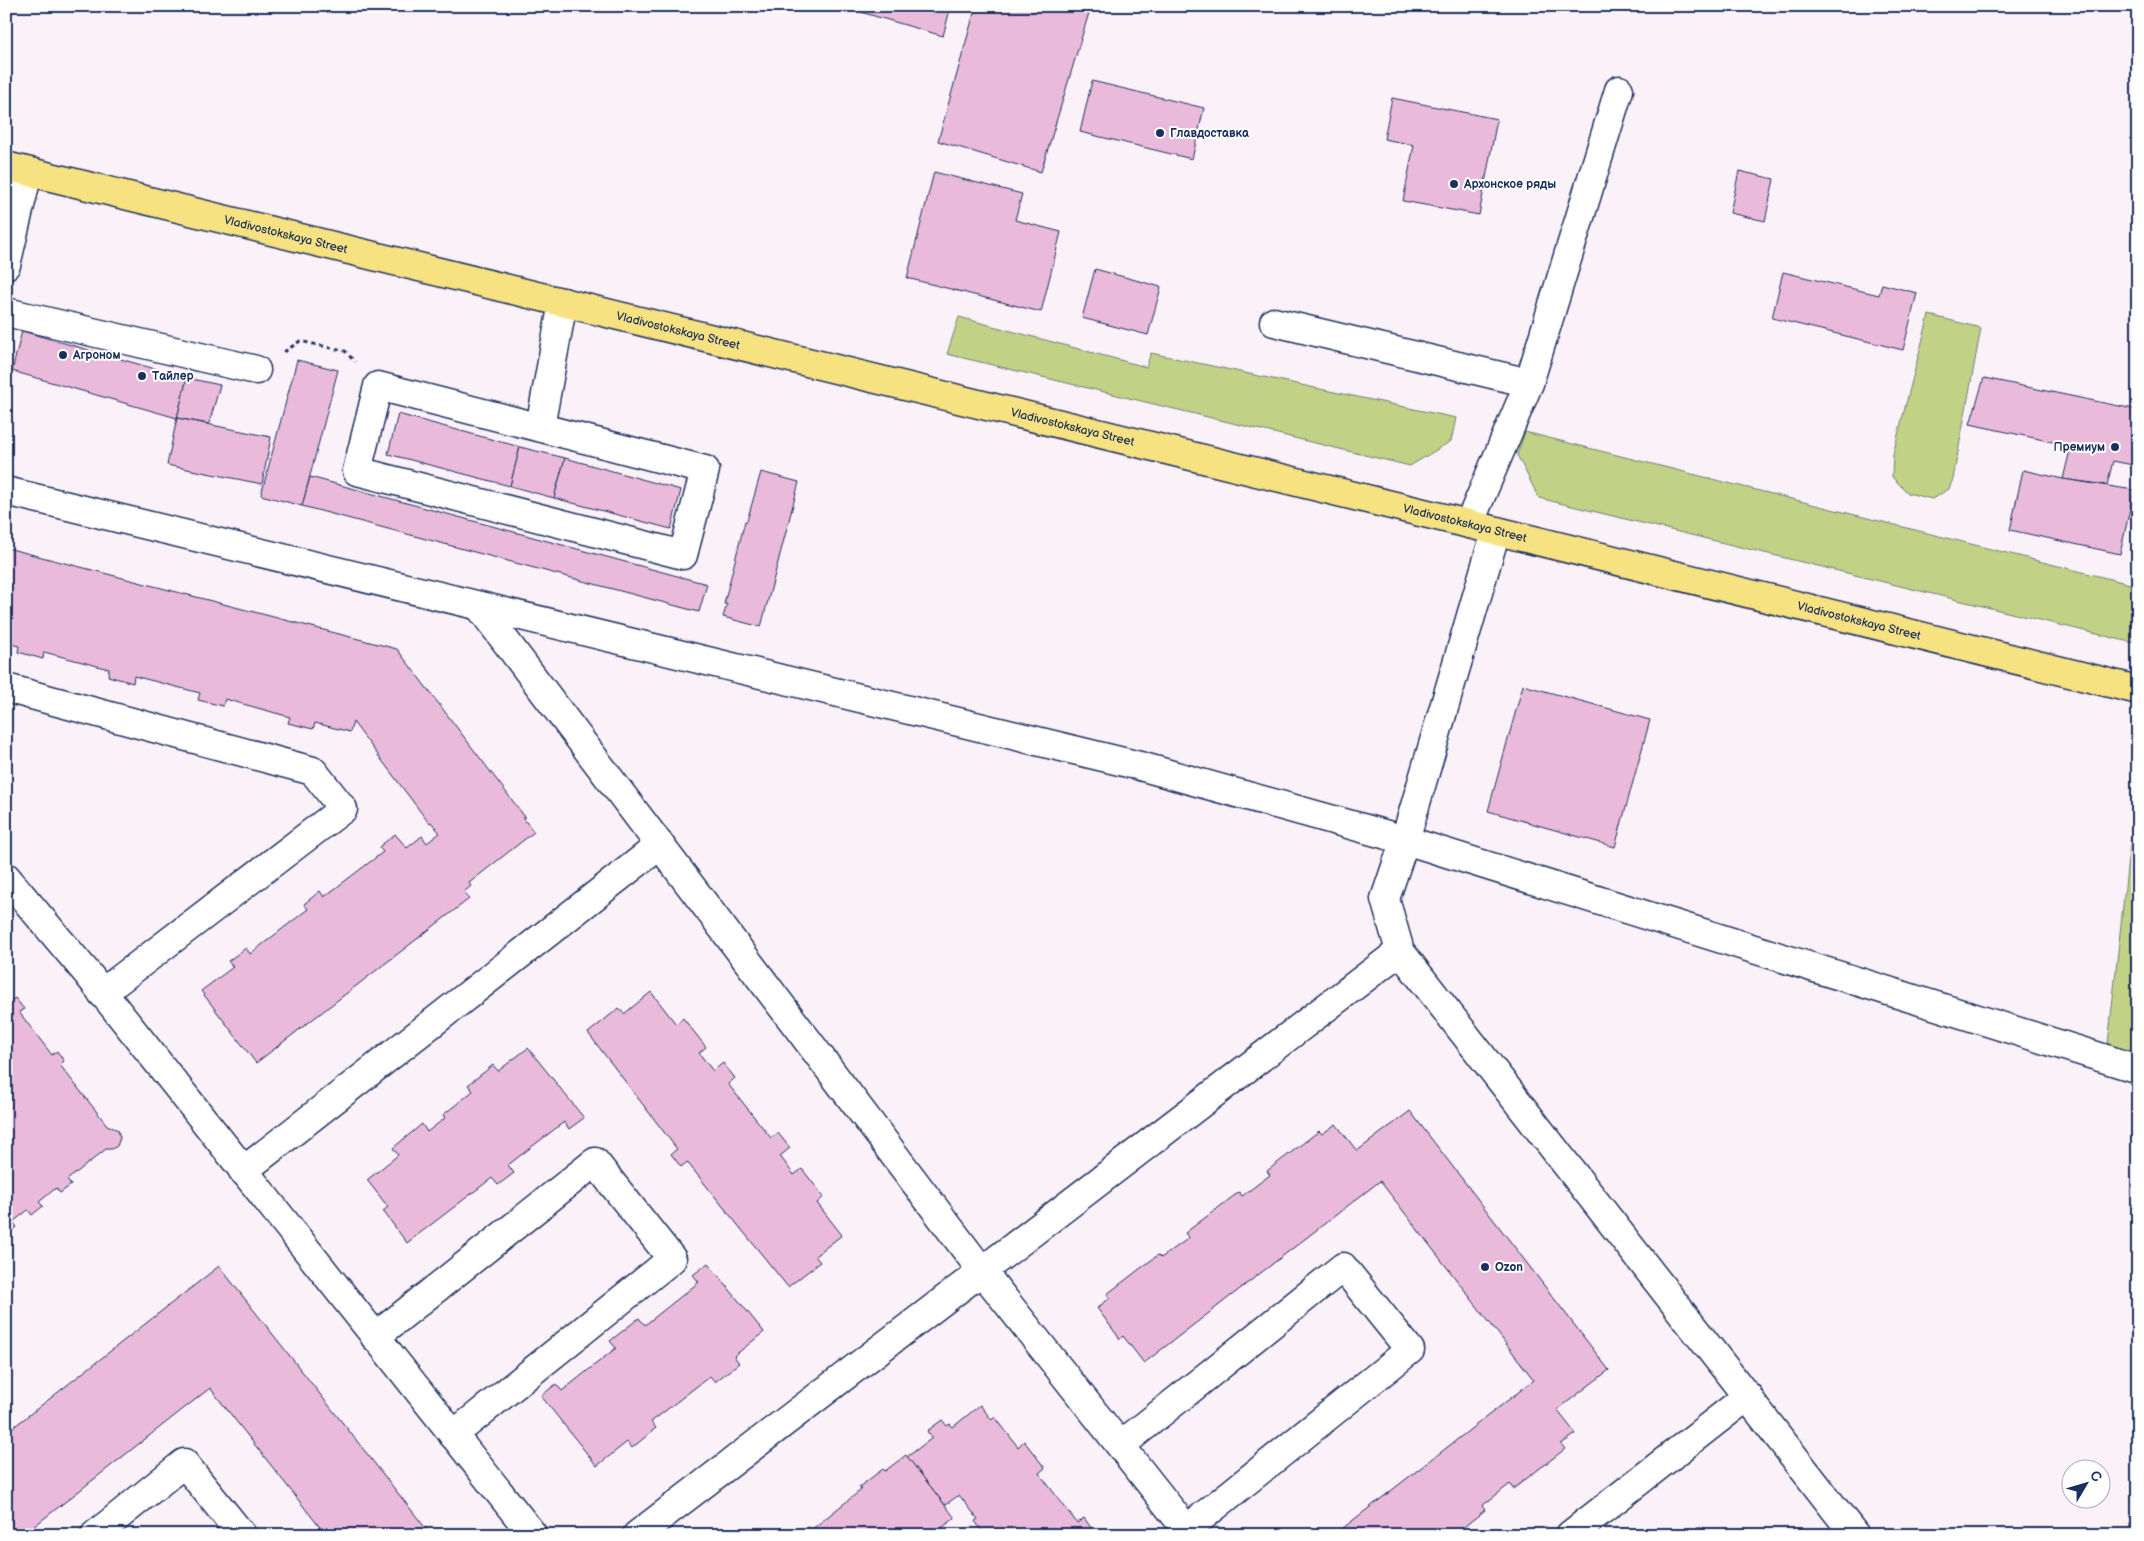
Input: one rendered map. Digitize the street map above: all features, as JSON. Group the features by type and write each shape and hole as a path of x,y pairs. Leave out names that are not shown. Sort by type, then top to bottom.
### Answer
{"main road":[{"name":"Vladivostokskaya Street","path":"17,169 1469,524 2138,690"}],"street":[{"path":"1469,524 1529,383 1619,90"},
{"path":"6,264 17,169"},
{"path":"540,427 563,302"},
{"path":"6,312 256,370"},
{"path":"1274,322 1529,383"},
{"path":"378,386 540,427 705,470 683,555 357,471 378,386"},
{"path":"6,491 1140,766 1405,840 2138,1069"},
{"path":"1496,531 1405,840 1385,899 1400,951 1855,1535"},
{"path":"479,606 982,1271 1120,1445 1189,1532 1410,1350 1343,1267 1120,1445"},
{"path":"6,688 313,771 343,809 102,993"},
{"path":"243,1171 660,845"},
{"path":"6,878 102,993 533,1535"},
{"path":"637,1535 1400,951"},
{"path":"375,1337 595,1162 672,1259 453,1435"},
{"path":"1570,1535 1748,1396"},
{"path":"95,1535 184,1463 242,1535"}],"path":[{"path":"256,370 300,341 345,351 378,386"}],"green space":[{"path":"1929,315 1981,328 1953,479 1949,489 1932,499 1908,493 1892,477 1893,454"},
{"path":"959,317 1146,367 1151,353 1456,418 1451,441 1410,466 947,354"},
{"path":"1525,432 2138,586 2138,644 1539,498 1517,455"},
{"path":"2138,791 2138,1057 2108,1044 2128,859"}],"building":[{"path":"840,6 951,6 943,36"},
{"path":"976,6 1091,6 1041,172 938,141"},
{"path":"1092,81 1204,108 1192,159 1080,132"},
{"path":"1392,98 1497,119 1479,215 1403,201 1414,145 1384,139"},
{"path":"1739,171 1774,179 1765,221 1730,213"},
{"path":"934,172 1022,194 1015,220 1061,232 1041,312 907,278"},
{"path":"1095,269 1161,287 1148,335 1082,318"},
{"path":"1783,272 1879,295 1882,284 1917,293 1903,350 1772,318"},
{"path":"22,331 187,378 177,418 12,371"},
{"path":"297,360 338,370 302,506 261,495"},
{"path":"187,378 220,385 209,424 177,418"},
{"path":"1984,378 2138,410 2138,466 2113,461 2107,485 2063,479 2071,446 1970,424"},
{"path":"398,414 520,447 510,486 388,454"},
{"path":"177,418 271,437 262,484 167,465"},
{"path":"520,447 565,458 554,498 510,486"},
{"path":"565,458 681,490 671,529 554,498"},
{"path":"2023,470 2063,479 2134,490 2120,554 2010,530"},
{"path":"761,472 799,482 761,627 723,617 727,604 724,604 745,521 747,521"},
{"path":"310,477 707,584 699,612 302,506"},
{"path":"7,548 397,649 525,817 523,818 534,832 469,883 471,886 464,892 469,899 256,1063 201,991 233,967 228,961 246,948 250,954 308,909 304,904 320,891 324,897 383,852 379,847 395,834 407,848 422,836 427,843 440,833 431,822 429,823 353,722 350,732 315,723 313,729 288,723 290,717 225,699 223,706 198,700 200,693 134,676 133,683 108,676 109,669 44,652 43,659 18,652 19,646 6,643"},
{"path":"1523,685 1650,720 1615,847 1488,811"},
{"path":"651,992 676,1024 683,1018 706,1047 699,1053 713,1071 723,1063 735,1078 728,1084 771,1138 778,1133 790,1148 780,1156 794,1175 802,1169 824,1197 817,1203 842,1235 815,1256 820,1262 788,1287 687,1162 681,1167 671,1154 677,1149 588,1033 619,1008 624,1014"},
{"path":"6,996 10,1001 15,998 24,1009 19,1012 52,1055 57,1051 64,1061 60,1065 107,1125 118,1130 120,1138 117,1146 112,1149 106,1149 67,1180 71,1185 60,1193 56,1188 39,1202 43,1206 32,1215 28,1210 13,1222 17,1227 6,1235"},
{"path":"528,1048 584,1118 569,1129 564,1122 508,1165 514,1173 498,1185 492,1178 407,1243 383,1211 388,1207 367,1180 398,1155 393,1148 422,1124 427,1132 445,1118 443,1115 473,1091 468,1085 493,1065 498,1071"},
{"path":"1410,1111 1609,1370 1557,1410 1576,1434 1561,1444 1565,1449 1513,1489 1510,1484 1482,1506 1485,1510 1454,1535 1334,1535 1534,1380 1380,1181 1144,1363 1123,1336 1120,1339 1097,1308 1110,1298 1107,1294 1158,1255 1161,1258 1189,1238 1185,1233 1239,1192 1242,1196 1270,1175 1267,1171 1319,1131 1322,1134 1336,1124 1357,1151"},
{"path":"708,1263 764,1332 734,1356 739,1363 715,1382 710,1376 651,1422 656,1428 632,1448 627,1442 597,1466 541,1396 556,1384 562,1391 616,1348 610,1341 639,1318 645,1325 699,1282 693,1275"},
{"path":"219,1266 431,1535 326,1535 210,1388 23,1535 6,1535 6,1433"},
{"path":"980,1405 992,1420 995,1417 1018,1447 1024,1441 1045,1468 1039,1473 1077,1523 1084,1518 1095,1533 1093,1535 985,1535 975,1521 978,1519 959,1495 945,1505 907,1457 932,1438 927,1431 942,1420 947,1426 950,1424 953,1427"},
{"path":"906,1455 955,1518 939,1530 943,1535 798,1535 808,1527 811,1530 861,1490 859,1487"}],"place":[{"name":"Главдоставка","path":"1160,133"},
{"name":"Архонское ряды","path":"1454,184"},
{"name":"Агроном","path":"63,355"},
{"name":"Тайлер","path":"142,376"},
{"name":"Премиум","path":"2115,447"},
{"name":"Ozon","path":"1485,1267"}]}
